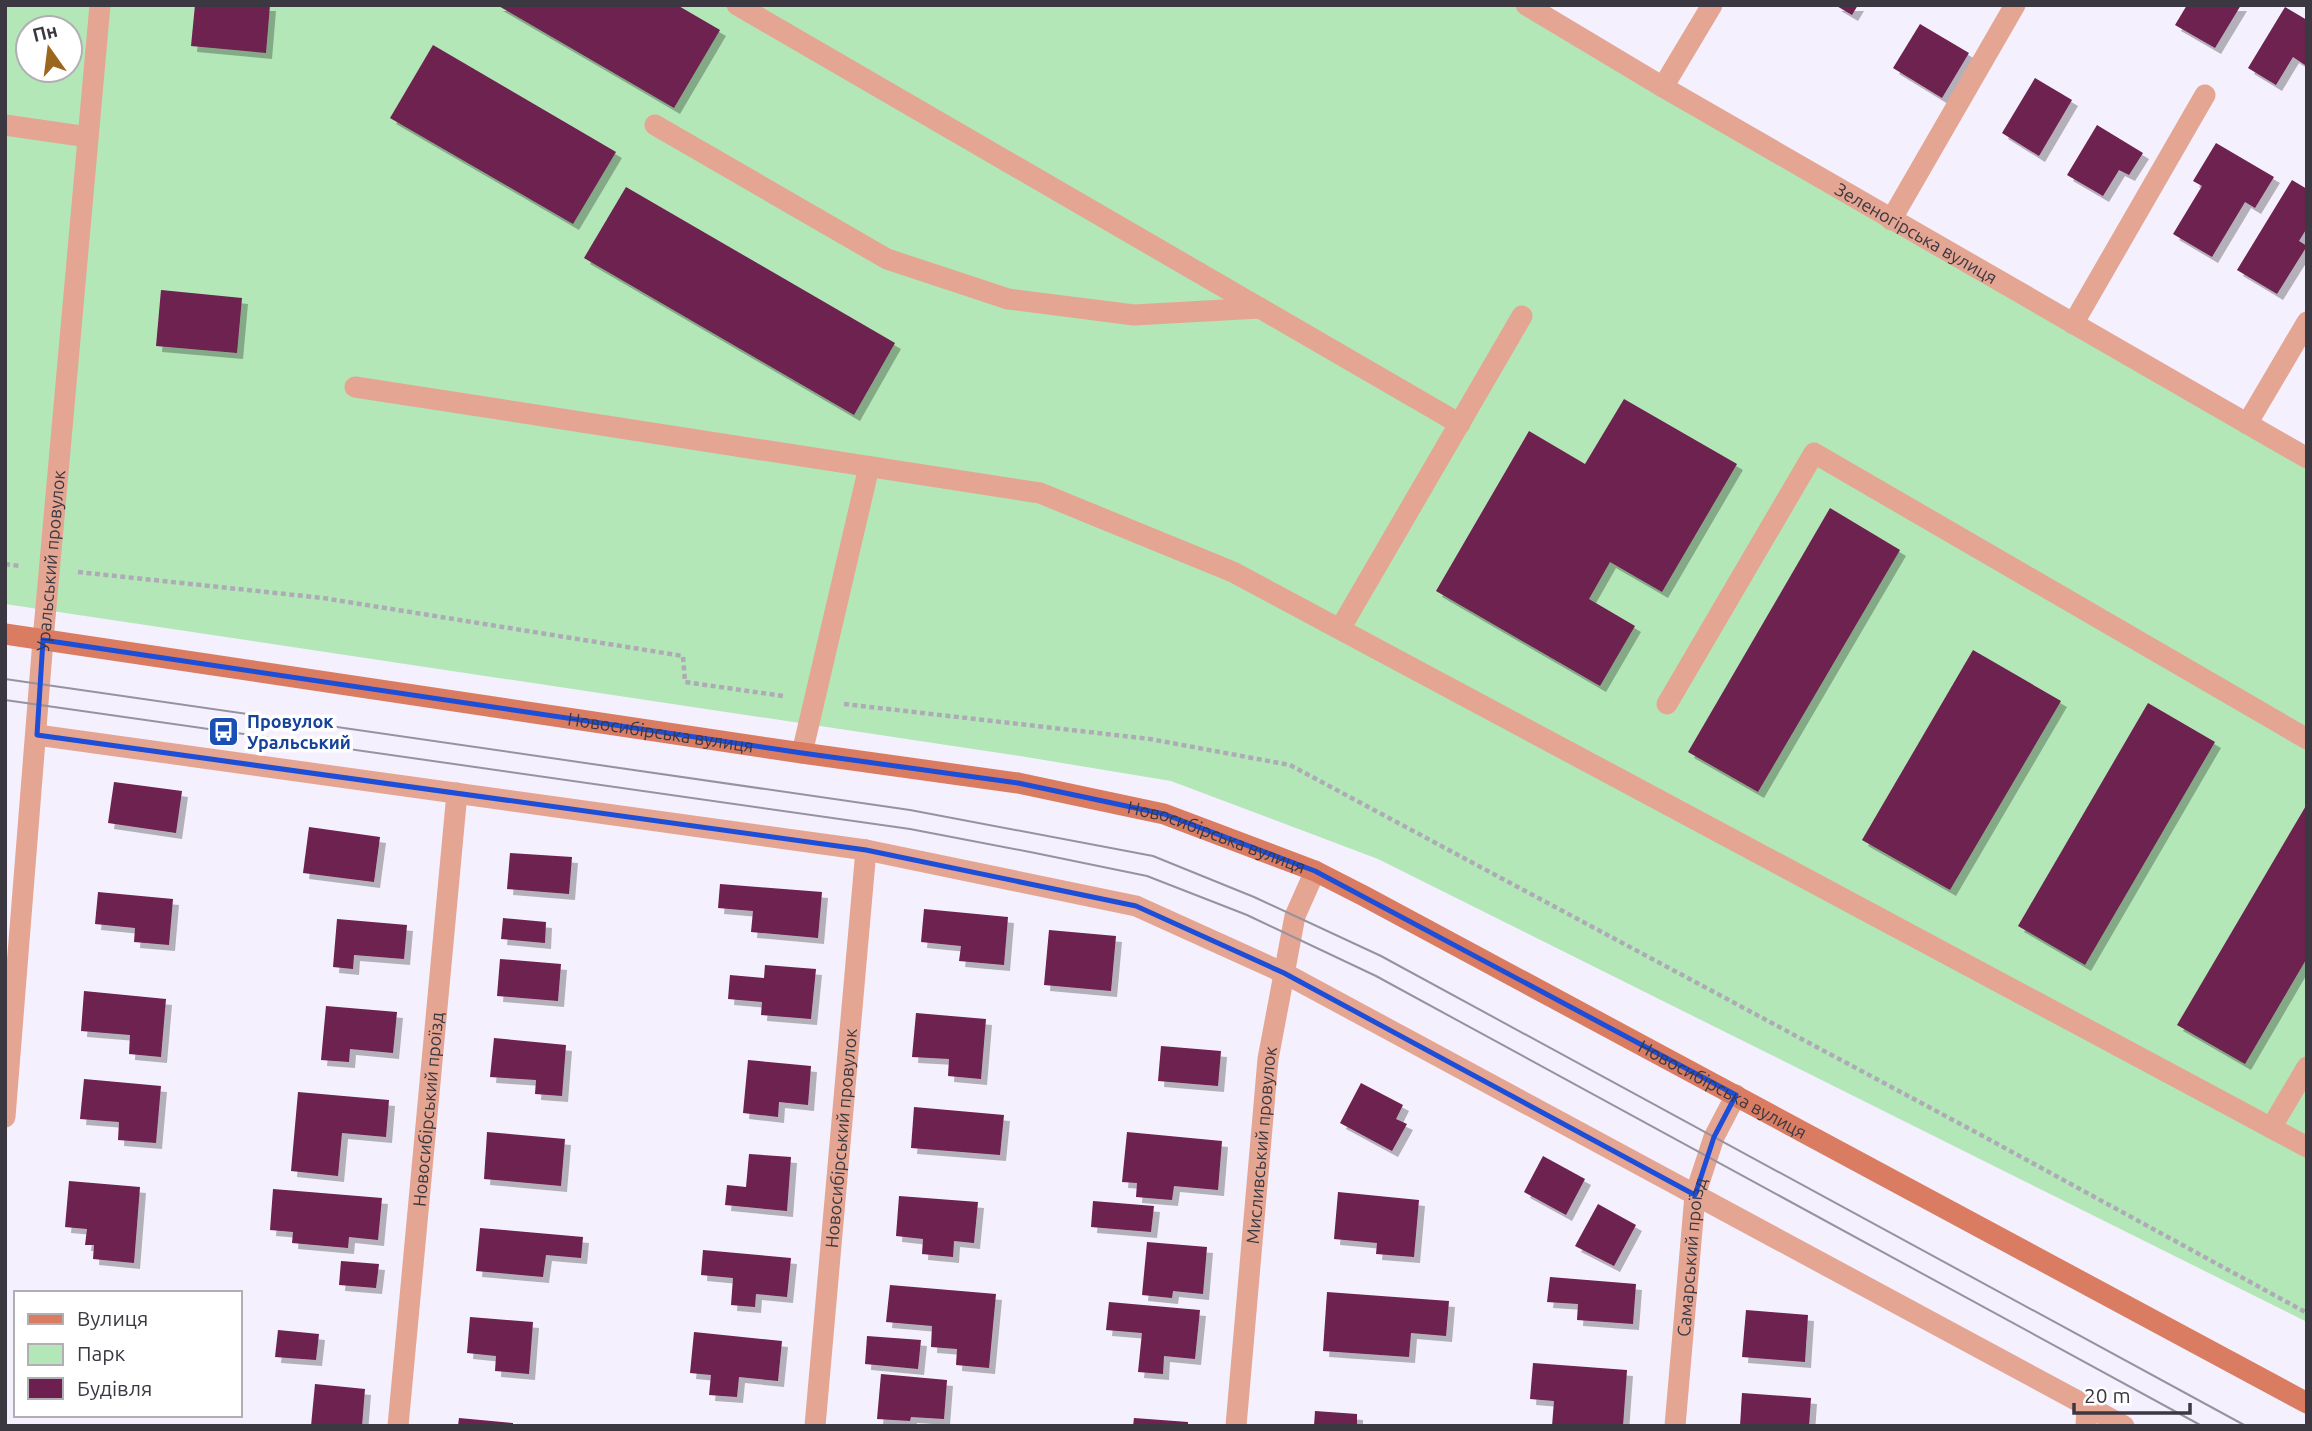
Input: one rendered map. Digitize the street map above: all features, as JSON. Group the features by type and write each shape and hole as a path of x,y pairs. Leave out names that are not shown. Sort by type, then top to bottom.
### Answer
{"main road":[{"name":"Новосибірська вулиця","path":"5,634 1018,783 1164,814 1315,871 2307,1403"}],"street":[{"name":"Уральський провулок","path":"5,1117 43,640 100,5"},
{"path":"737,5 1460,424"},
{"name":"Зеленогірська вулиця","path":"1526,5 1891,220 2307,458"},
{"path":"1663,87 1712,5"},
{"path":"1891,220 2015,5"},
{"path":"2073,324 2206,95"},
{"path":"5,125 88,137"},
{"path":"656,125 887,259 1008,299 1134,315 1260,309"},
{"path":"1340,629 1522,316"},
{"path":"2248,424 2307,321"},
{"path":"355,387 1040,493 1233,572 2307,1147"},
{"path":"1667,704 1814,453 2307,739"},
{"path":"802,753 869,467"},
{"path":"37,735 866,850 1136,906 1284,973 1695,1195 2086,1416 2124,1426"},
{"name":"Новосибірський проїзд","path":"398,1426 457,793"},
{"name":"Новосибірський провулок","path":"814,1426 866,850"},
{"name":"Мисливський провулок","path":"1236,1426 1268,1059 1295,916 1315,871"},
{"path":"2271,1128 2307,1067"},
{"name":"Самарський проїзд","path":"1675,1426 1695,1195 1714,1137 1737,1095"}],"highlighted area":[{"path":"43,640 802,753 1018,783 1164,814 1315,871 1736,1095 1714,1137 1695,1195 1284,973 1136,906 866,850 37,735"}],"green space":[{"path":"5,5 1526,5 2307,458 2307,1322 1378,859 1171,781 5,604"}],"building":[{"path":"195,5 270,5 266,53 191,46"},
{"path":"497,5 677,5 720,30 674,108"},
{"path":"1835,5 1858,5 1852,15"},
{"path":"2187,5 2241,5 2215,48 2175,25"},
{"path":"2285,7 2307,20 2307,62 2305,65 2293,57 2276,85 2248,68"},
{"path":"1920,24 1969,53 1942,98 1893,68"},
{"path":"433,45 616,152 573,224 390,118"},
{"path":"2035,78 2072,100 2039,156 2002,133"},
{"path":"2097,125 2143,153 2129,175 2119,170 2103,196 2067,175"},
{"path":"2216,143 2274,177 2255,208 2245,202 2212,257 2173,234 2202,186 2193,181"},
{"path":"2292,180 2307,189 2307,228 2299,241 2307,246 2277,294 2237,270"},
{"path":"626,187 895,343 854,415 584,258"},
{"path":"161,290 242,298 237,353 156,346"},
{"path":"1624,399 1737,464 1662,592 1610,562 1589,599 1635,626 1600,686 1436,591 1529,431 1585,464"},
{"path":"1830,508 1900,550 1758,792 1688,752"},
{"path":"1973,650 2061,701 1950,890 1862,840"},
{"path":"2148,703 2215,742 2085,965 2018,926"},
{"path":"114,782 182,791 176,833 108,823"},
{"path":"2307,804 2307,958 2245,1064 2177,1025"},
{"path":"309,827 380,837 374,882 303,873"},
{"path":"510,853 572,857 569,894 507,889"},
{"path":"720,884 822,892 818,938 751,932 753,911 718,908"},
{"path":"98,892 173,899 169,945 134,942 135,928 95,924"},
{"path":"924,909 1008,917 1004,965 959,961 961,946 921,942"},
{"path":"503,918 546,922 545,943 501,939"},
{"path":"337,919 407,925 404,959 354,955 353,969 333,967"},
{"path":"1049,930 1116,936 1111,991 1044,985"},
{"path":"500,959 561,964 558,1001 497,996"},
{"path":"765,965 816,969 811,1019 761,1015 762,1002 728,999 730,975 764,978"},
{"path":"84,991 166,999 161,1057 129,1054 130,1035 81,1031"},
{"path":"326,1006 397,1012 393,1053 350,1049 349,1062 321,1060"},
{"path":"916,1013 986,1019 981,1079 948,1076 949,1059 912,1057"},
{"path":"494,1038 566,1045 562,1096 535,1094 536,1080 490,1077"},
{"path":"1161,1046 1221,1051 1218,1086 1158,1081"},
{"path":"748,1060 811,1066 808,1105 779,1102 778,1117 743,1113"},
{"path":"84,1079 161,1086 156,1143 118,1140 119,1122 80,1119"},
{"path":"1361,1083 1403,1105 1396,1119 1407,1124 1392,1151 1340,1123"},
{"path":"298,1092 389,1100 386,1137 342,1133 338,1176 291,1171"},
{"path":"914,1107 1004,1115 1000,1155 911,1148"},
{"path":"487,1132 565,1139 561,1186 484,1179"},
{"path":"1127,1132 1222,1141 1218,1190 1174,1186 1172,1200 1136,1197 1137,1183 1122,1182"},
{"path":"749,1154 791,1157 787,1211 725,1205 727,1185 746,1187"},
{"path":"1543,1156 1585,1179 1566,1215 1524,1192"},
{"path":"69,1181 140,1187 134,1263 93,1259 94,1245 85,1245 87,1229 65,1227"},
{"path":"273,1189 382,1198 378,1240 349,1237 348,1248 292,1243 293,1232 270,1230"},
{"path":"1338,1192 1419,1200 1414,1257 1376,1254 1377,1243 1334,1239"},
{"path":"899,1196 978,1202 974,1243 954,1241 953,1257 922,1254 923,1239 896,1236"},
{"path":"1093,1201 1154,1206 1151,1232 1091,1227"},
{"path":"1598,1204 1636,1225 1614,1266 1575,1246"},
{"path":"480,1228 583,1237 581,1258 546,1255 543,1277 476,1271"},
{"path":"1147,1242 1207,1247 1203,1294 1173,1291 1172,1298 1142,1295"},
{"path":"703,1250 791,1258 787,1297 756,1294 755,1307 731,1305 733,1278 701,1275"},
{"path":"341,1261 379,1264 376,1288 339,1285"},
{"path":"1550,1277 1636,1284 1633,1324 1577,1320 1578,1304 1547,1302"},
{"path":"890,1285 996,1294 989,1368 956,1365 957,1349 931,1347 932,1326 886,1322"},
{"path":"1327,1292 1449,1301 1446,1336 1411,1333 1409,1357 1323,1351"},
{"path":"1109,1302 1200,1310 1195,1359 1164,1356 1163,1374 1138,1372 1142,1333 1106,1330"},
{"path":"1746,1310 1808,1315 1805,1362 1742,1357"},
{"path":"470,1317 533,1322 529,1374 495,1371 496,1356 467,1353"},
{"path":"278,1330 319,1334 316,1360 275,1357"},
{"path":"694,1332 782,1341 778,1381 739,1377 737,1397 709,1395 711,1375 690,1373"},
{"path":"867,1336 921,1340 918,1369 865,1364"},
{"path":"1533,1363 1627,1370 1623,1426 1552,1426 1554,1401 1530,1399"},
{"path":"881,1374 947,1380 944,1419 877,1419"},
{"path":"315,1384 365,1389 362,1426 311,1426"},
{"path":"1742,1393 1811,1398 1809,1426 1740,1426"},
{"path":"1315,1411 1357,1414 1357,1426 1314,1426"},
{"path":"459,1418 513,1423 513,1426 458,1426"},
{"path":"1134,1418 1188,1422 1188,1426 1133,1426"}],"tram line":[{"path":"5,679 910,810 1153,856 1254,897 1381,956 2246,1426"},
{"path":"5,700 910,829 1147,876 1247,915 1376,976 2202,1426"}],"place":[{"name":"Провулок Уральський","path":"224,731"}]}
